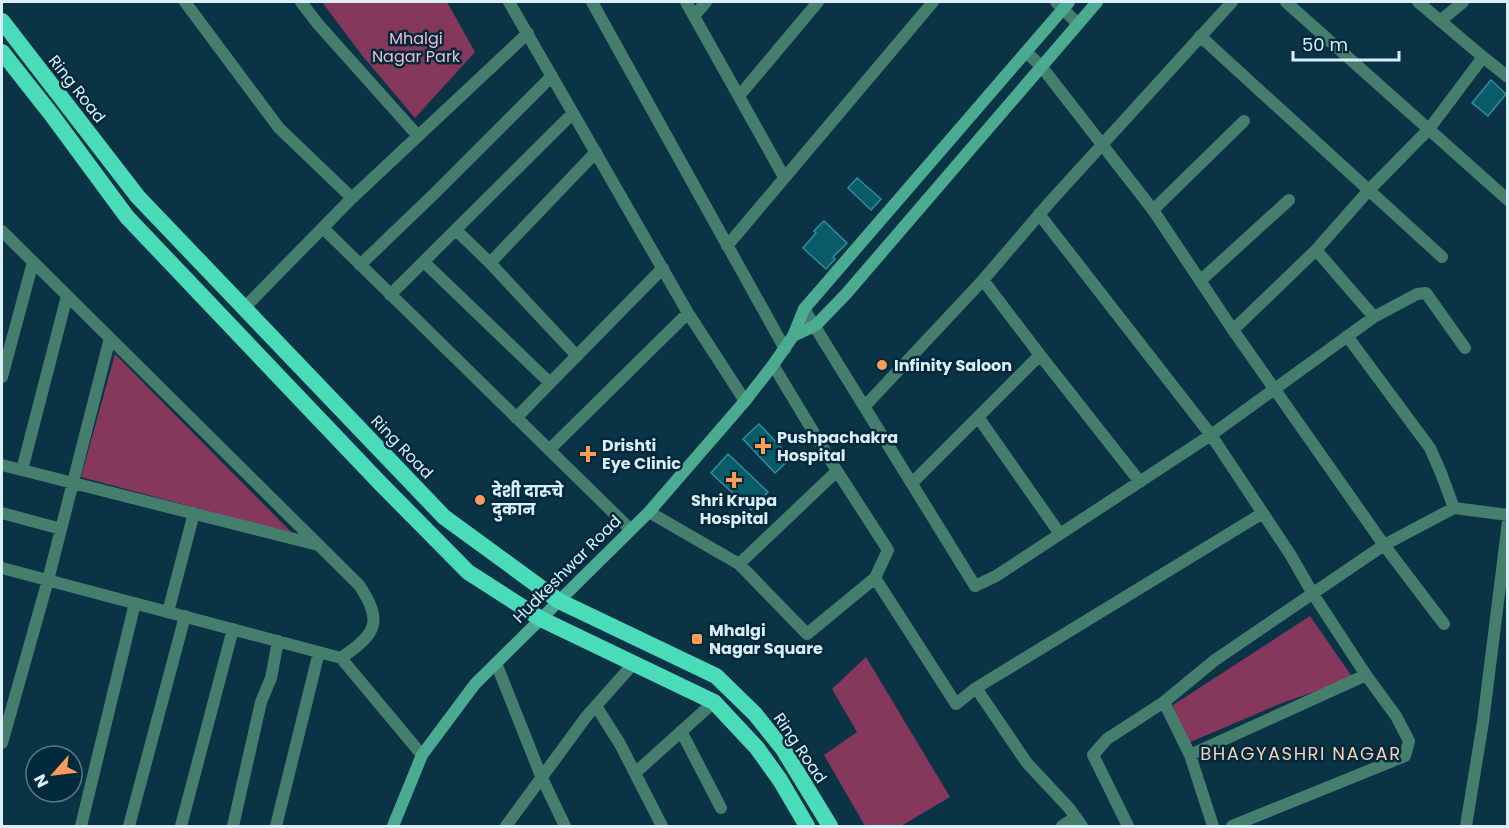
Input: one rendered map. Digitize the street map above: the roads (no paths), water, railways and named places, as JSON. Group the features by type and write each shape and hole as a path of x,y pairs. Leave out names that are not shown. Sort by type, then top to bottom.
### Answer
{"highway":[{"name":"Ring Road","path":"2,21 138,197 444,517 559,601 716,676 755,714 783,749 830,826"},
{"path":"2,52 127,217 380,483 468,572 541,619 714,702 757,748 780,780 807,826"}],"main road":[{"path":"793,336 816,325 884,251 1097,2"},
{"name":"Hudkeshwar Road","path":"393,826 422,754 475,684 649,512 745,401 793,336 804,309 1026,52 1063,4"}],"street":[{"path":"185,2 279,129 352,198"},
{"path":"301,2 418,136"},
{"path":"509,2 688,313 745,401"},
{"path":"593,2 784,349"},
{"path":"686,2 784,177"},
{"path":"694,16 706,2"},
{"path":"739,96 818,2"},
{"path":"727,246 933,2"},
{"path":"865,406 982,280 1232,2"},
{"path":"1286,2 1508,200"},
{"path":"1418,2 1483,57 1505,71"},
{"path":"1440,21 1463,2"},
{"path":"1063,4 1078,24"},
{"path":"244,308 352,198 528,33"},
{"path":"1200,36 1442,256"},
{"path":"1026,52 1041,66 1153,210 1233,330 1384,545 1443,624"},
{"path":"1233,330 1316,250 1429,129 1483,57"},
{"path":"360,265 434,195 552,76"},
{"path":"390,295 573,113"},
{"path":"1153,210 1244,121"},
{"path":"490,263 596,152"},
{"path":"1200,281 1289,200"},
{"path":"1039,214 1211,435 1366,675 1396,716 1409,741 1404,756 1232,826"},
{"path":"323,228 630,529"},
{"path":"456,230 577,356"},
{"path":"2,231 359,585 373,607 375,616 372,628 358,646 341,658"},
{"path":"1316,250 1374,317"},
{"path":"424,261 550,383"},
{"path":"2,377 33,262"},
{"path":"516,418 663,268"},
{"path":"982,280 1140,482"},
{"path":"804,309 913,482 975,586 996,576 1211,435 1374,317 1417,294 1426,293 1465,348"},
{"path":"22,470 67,296"},
{"path":"549,450 688,313"},
{"path":"1347,336 1430,448 1442,473 1454,508"},
{"path":"2,743 48,580 110,338"},
{"path":"913,482 1040,355"},
{"path":"649,512 739,564 807,634 875,578 888,550 773,365"},
{"path":"978,417 1060,534"},
{"path":"2,465 320,545"},
{"path":"739,564 837,471"},
{"path":"1128,826 1093,755 1107,739 1164,702 1215,660 1384,545 1454,508 1508,515"},
{"path":"2,513 61,529"},
{"path":"168,612 194,513"},
{"path":"875,578 956,704 976,688 1263,513"},
{"path":"1466,826 1483,722 1508,522"},
{"path":"2,568 341,658 422,754"},
{"path":"81,826 135,603"},
{"path":"129,826 185,616"},
{"path":"181,826 233,629"},
{"path":"233,826 261,702 271,678 278,641"},
{"path":"276,826 319,652"},
{"path":"496,663 541,776 565,826"},
{"path":"506,826 541,776 596,706 634,663"},
{"path":"1190,755 1366,675"},
{"path":"976,688 1027,763 1079,822 1062,826"},
{"path":"635,772 714,702"},
{"path":"1164,702 1190,755 1213,826"},
{"path":"596,706 620,744 662,826"},
{"path":"681,731 721,808"}],"place":[{"name":"Infinity Saloon","path":"882,365"},
{"name":"Pushpachakra Hospital","path":"763,446"},
{"name":"Drishti Eye Clinic","path":"588,454"},
{"name":"Shri Krupa Hospital","path":"734,480"},
{"name":"देशी दारूचे दुकान","path":"480,500"},
{"name":"Mhalgi Nagar Square","path":"697,639"}],"district":[{"name":"BHAGYASHRI NAGAR","path":"1301,753"}],"park label":[{"name":"Mhalgi Nagar Park","path":"416,47"}]}
